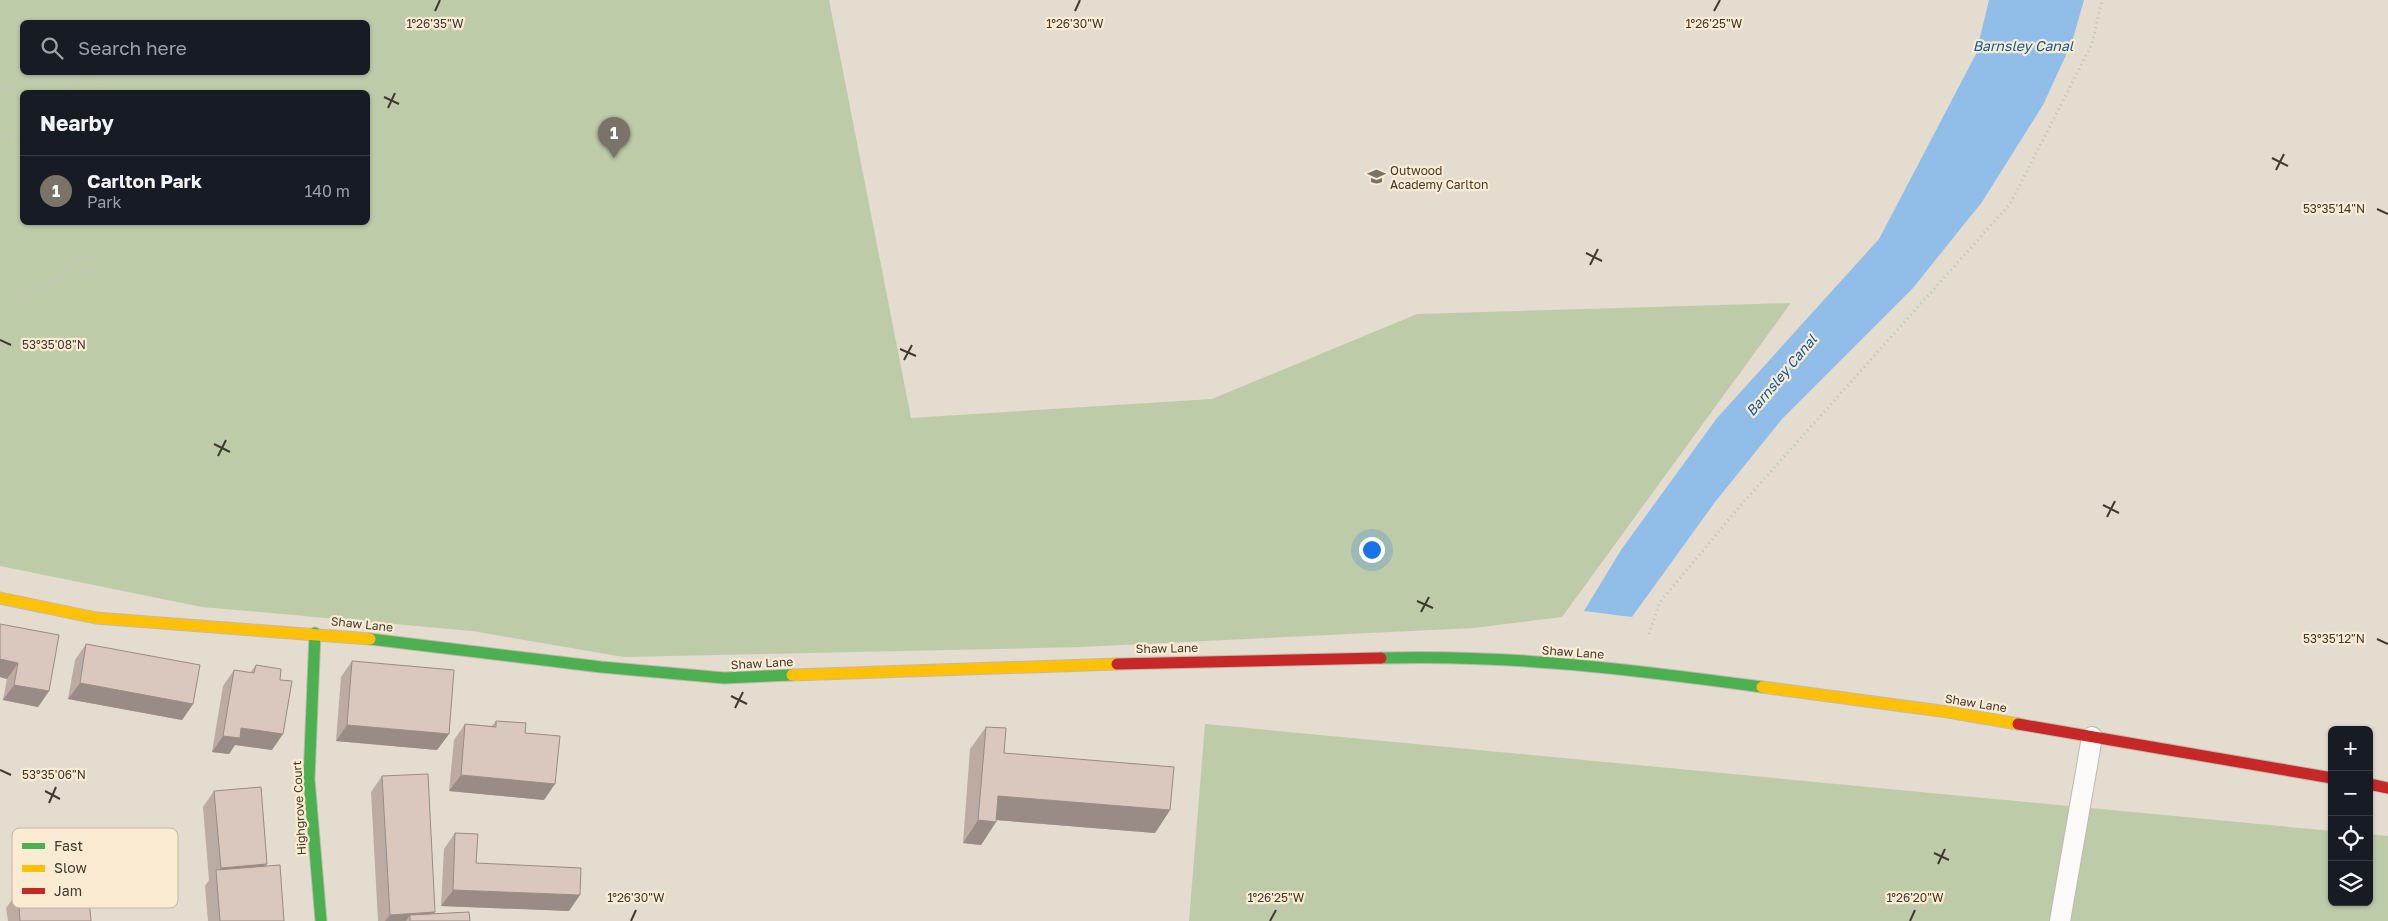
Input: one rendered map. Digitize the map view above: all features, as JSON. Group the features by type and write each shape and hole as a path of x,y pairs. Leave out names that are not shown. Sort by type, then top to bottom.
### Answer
{"street":[{"name":"Shaw Lane","path":"0,598 96,618 402,642 602,667 724,678 956,668 1442,656 1638,670 1948,712 2328,777"},
{"name":"Highgrove Court","path":"314,634 309,779 321,921"},
{"path":"2373,785 2388,788"}],"lane":[{"path":"2060,921 2092,737"}],"path":[{"path":"1638,670 1660,602 1740,506 2010,204 2092,44 2102,0"},
{"path":"64,90 92,75 103,83 104,90"},
{"path":"0,87 20,91"},
{"path":"0,132 20,141"},
{"path":"0,304 31,293 69,271 78,257 89,256 96,258 96,265 93,269 84,273 69,271"}],"green space":[{"path":"0,0 829,0 911,418 1212,399 1417,314 1791,303 1562,617 1474,628 1081,647 624,657 472,631 202,607 0,566"},
{"path":"1205,724 2328,831 2328,906 2373,906 2373,834 2388,836 2388,921 1189,921"}],"water":[{"name":"Barnsley Canal","path":"1989,0 2084,0 2072,42 2043,105 1982,202 1913,288 1782,419 1715,502 1632,617 1584,611 1621,550 1717,418 1879,239 1976,54"}],"building":[{"path":"0,624 59,635 49,691 14,685 18,663 0,659"},
{"path":"86,644 200,665 193,704 80,683"},
{"path":"352,661 454,670 449,734 347,725"},
{"path":"256,665 281,669 280,680 292,681 283,734 241,728 240,738 223,736 234,670 254,673"},
{"path":"496,721 526,723 525,733 560,736 555,784 461,775 465,724 496,727"},
{"path":"986,727 1006,728 1004,753 1174,767 1170,810 998,796 996,822 978,820"},
{"path":"428,774 435,912 390,915 382,776"},
{"path":"261,787 267,864 221,868 214,791"},
{"path":"455,833 478,834 476,863 581,868 580,895 453,890"},
{"path":"280,865 284,921 220,921 216,870"},
{"path":"19,908 90,908 91,921 20,921"},
{"path":"469,912 470,921 410,921 410,915"}],"traffic: fast":[{"path":"315,633 309,779 321,921"},
{"path":"370,639 601,667 724,678 792,675"},
{"path":"1381,658 1429,657 1524,661 1620,669 1762,687"}],"traffic: slow":[{"path":"0,598 96,618 370,639"},
{"path":"792,675 1117,664"},
{"path":"1762,687 1948,712 2018,724"}],"traffic: jam":[{"path":"1117,664 1381,658"},
{"path":"2018,724 2328,777"},
{"path":"2373,785 2388,788"}],"place":[{"name":"Carlton Park","path":"614,158"},
{"name":"Outwood Academy Carlton","path":"1376,177"}]}
